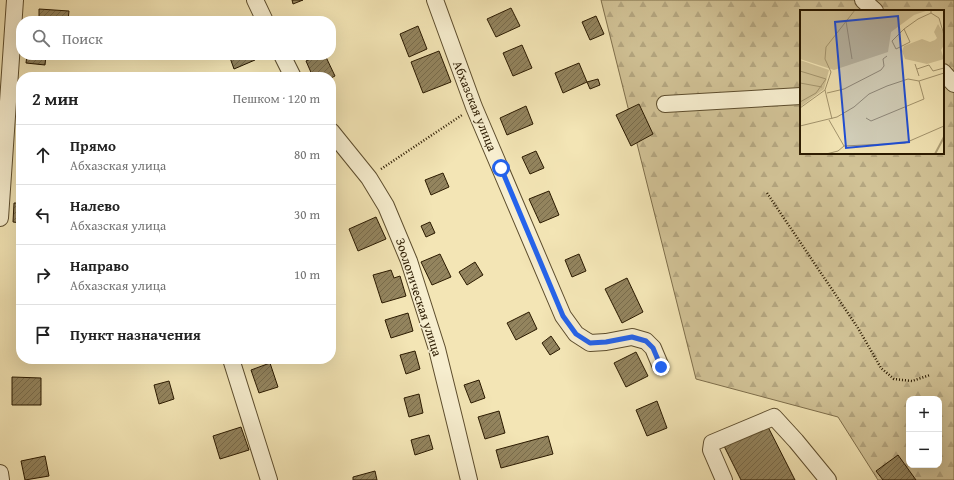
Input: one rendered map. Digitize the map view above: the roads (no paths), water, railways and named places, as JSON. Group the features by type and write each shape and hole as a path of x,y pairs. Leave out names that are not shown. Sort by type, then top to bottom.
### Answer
{"street":[{"path":"0,218 15,0"},
{"path":"255,0 263,16"},
{"name":"Абхазская улица","path":"435,0 474,107 563,316 576,334 590,343 606,342 632,337 646,341 653,348 661,367"},
{"path":"863,0 874,10"},
{"path":"284,60 290,72"},
{"path":"944,73 954,85 944,87"},
{"path":"665,104 800,96"},
{"name":"Зоологическая улица","path":"336,137 369,178 386,206 409,261 437,349 469,480"},
{"path":"233,364 268,480"},
{"path":"724,480 711,450 712,443 774,417 828,480"},
{"path":"0,473 2,480"}]}
